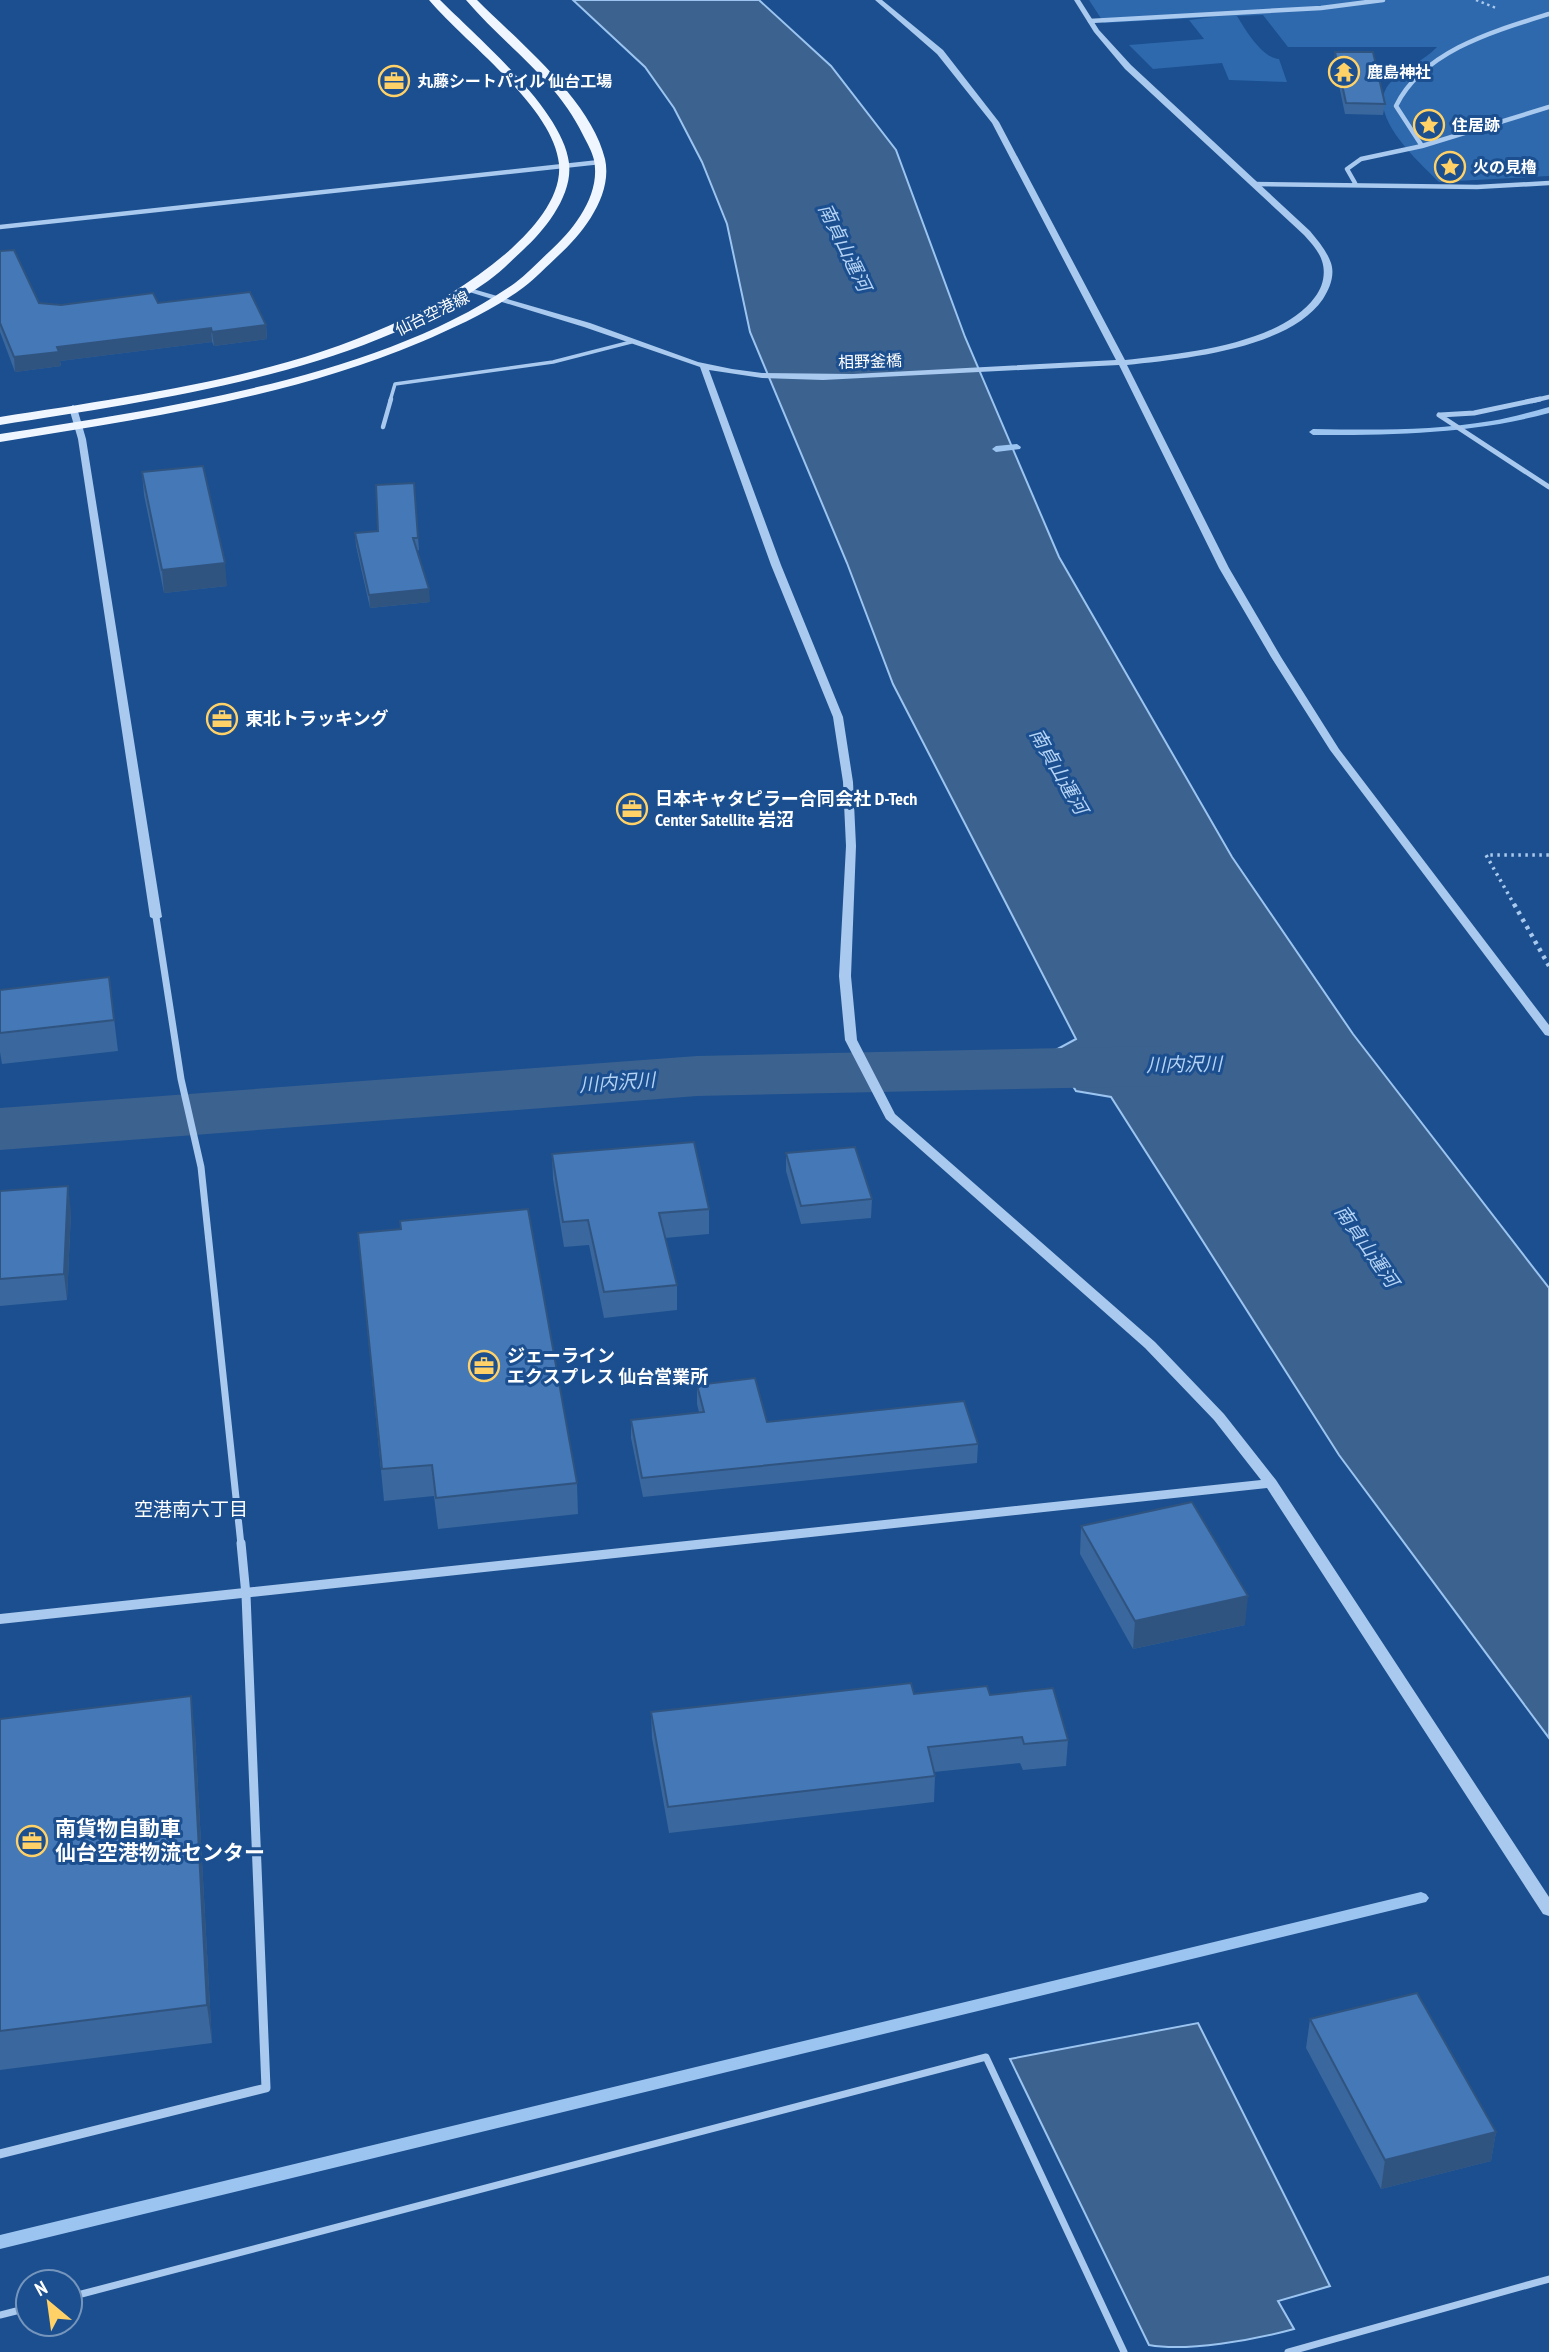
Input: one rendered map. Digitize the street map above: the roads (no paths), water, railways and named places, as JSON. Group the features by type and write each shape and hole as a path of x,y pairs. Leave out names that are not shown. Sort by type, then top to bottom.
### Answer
{"main road":[{"path":"434,0 516,82 549,126 564,165"},
{"name":"仙台空港線","path":"0,438 211,399 324,373 392,349 456,321 496,299 555,257 581,225 595,200 600,162 586,127 557,85 471,0"},
{"name":"仙台空港線","path":"0,421 292,363 365,339 470,291 499,270 540,227 555,202 564,165"}],"street":[{"path":"878,0 940,52 995,122 1121,361 1224,568 1320,727 1549,1033"},
{"path":"1010,368 1121,361 1194,352 1269,334 1302,315 1321,297 1328,281 1329,267 1307,233 1128,67 1090,21 1077,0"},
{"path":"1090,21 1321,8 1383,0"},
{"path":"1422,146 1396,106 1399,96 1408,85 1462,45 1549,14"},
{"path":"1355,183 1347,169 1353,163 1422,146 1549,107"},
{"path":"0,227 600,162"},
{"path":"1253,184 1355,183 1477,187 1549,183"},
{"name":"相野釜橋","path":"470,291 732,372 843,376 1010,368"},
{"path":"703,365 776,565 838,717 848,782 850,846 845,976 851,1040 890,1116 1150,1345 1220,1417 1271,1483 1549,1910"},
{"path":"1549,397 1474,413 1439,415 1549,487"},
{"path":"0,2154 266,2088 246,1595 201,1167 181,1079 78,425 73,408"},
{"path":"0,1619 246,1595 1271,1483"}],"lane":[{"path":"383,427 395,384 553,362 631,342"},
{"path":"84,2293 986,2057 1124,2352"},
{"path":"1288,2352 1549,2279"}],"water":[{"name":"南貞山運河","path":"573,0 759,0 831,66 896,150 965,337 1059,557 1232,857 1353,1034 1549,1288 1549,1738 1339,1455 1111,1097 1076,1091 1052,1052 1076,1039 893,684 847,563 750,332 727,224 702,162 674,108 645,67"},
{"path":"1198,2023 1330,2286 1278,2301 1294,2329 1221,2344 1164,2347 1149,2345 1010,2059"}],"waterway":[{"path":"1313,432 1402,432 1461,428 1549,410"},
{"path":"996,449 1017,447"},
{"name":"川内沢川","path":"0,1129 697,1076 1160,1066"},
{"path":"0,2242 1421,1898"}],"place":[{"name":"鹿島神社","path":"1344,72"},
{"name":"丸藤シートパイル 仙台工場","path":"394,81"},
{"name":"住居跡","path":"1429,125"},
{"name":"火の見櫓","path":"1450,167"},
{"name":"東北トラッキング","path":"222,719"},
{"name":"日本キャタピラー合同会社 D-Tech Center Satellite 岩沼","path":"632,809"},
{"name":"ジェーライン エクスプレス 仙台営業所","path":"484,1366"},
{"name":"南貨物自動車 仙台空港物流センター","path":"32,1841"}],"district":[{"name":"空港南六丁目","path":"191,1509"}]}
